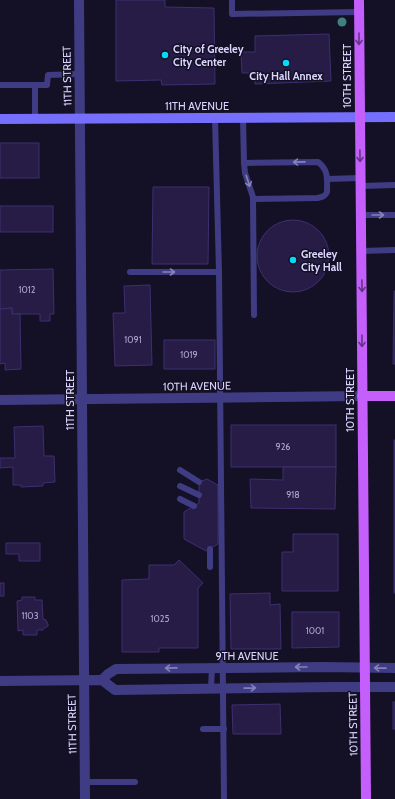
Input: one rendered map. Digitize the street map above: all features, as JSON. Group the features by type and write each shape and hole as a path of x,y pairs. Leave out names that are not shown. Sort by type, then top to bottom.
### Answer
{"main road":[{"name":"10TH STREET","path":"359,0 366,799"},
{"name":"11TH AVENUE","path":"0,119 395,117"},
{"name":"10TH AVENUE","path":"362,396 395,396"}],"street":[{"name":"11TH STREET","path":"78,0 85,799"},
{"name":"10TH AVENUE","path":"0,400 362,396"},
{"name":"9TH AVENUE","path":"102,680 116,669 395,668"},
{"path":"0,681 102,680 115,690 395,687"}],"lane":[{"path":"232,0 232,14 359,12"},
{"path":"0,85 47,85 48,75 79,74"},
{"path":"35,85 35,118"},
{"path":"215,118 219,272 224,799"},
{"path":"243,118 245,173 253,199 254,315"},
{"path":"244,163 318,162 326,170 327,192 326,195 322,197 253,199"},
{"path":"327,179 395,186"},
{"path":"361,215 395,215"},
{"path":"361,251 395,250"},
{"path":"130,272 219,272"},
{"path":"180,470 199,482"},
{"path":"180,486 199,495"},
{"path":"180,499 194,506"},
{"path":"210,549 210,567"},
{"path":"211,688 212,668"},
{"path":"203,729 224,729"},
{"path":"85,782 134,782"}],"building":[{"name":"City of Greeley City Center","path":"116,0 165,0 165,7 214,8 215,84 162,85 161,80 116,81"},
{"name":"City Hall Annex","path":"329,34 331,81 255,84 255,73 242,73 241,52 255,52 255,36"},
{"path":"0,143 39,143 39,178 0,178"},
{"path":"153,187 209,187 208,264 152,264"},
{"path":"0,206 53,206 53,232 0,232"},
{"name":"Greeley City Hall","path":"286,220 300,220 307,222 319,230 327,242 329,256 327,270 319,282 307,290 300,292 286,292 279,290 267,282 259,270 257,263 257,249 259,242 267,230 279,222"},
{"path":"53,269 54,314 50,314 50,321 40,321 40,314 12,314 12,308 0,309 0,270"},
{"path":"150,285 152,365 115,366 113,313 125,313 124,286"},
{"path":"394,291 395,364 393,364"},
{"path":"12,308 12,314 20,314 21,369 5,370 5,363 0,364 0,309"},
{"path":"164,340 215,340 215,369 164,369"},
{"path":"231,425 336,425 336,467 231,467"},
{"path":"43,426 44,456 54,456 55,482 43,483 43,486 21,487 21,485 13,485 13,467 0,468 0,458 15,458 14,427"},
{"path":"395,440 395,593 394,593"},
{"path":"283,467 336,467 335,509 251,508 250,479 283,480"},
{"path":"207,479 218,485 218,544 206,551 184,539 184,512 199,503 199,482"},
{"path":"293,534 338,534 338,591 282,591 282,552 293,552"},
{"path":"6,543 40,543 40,561 19,561 19,554 6,554"},
{"path":"179,560 203,583 198,588 198,648 159,648 159,652 122,652 122,580 149,579 149,565 174,565"},
{"path":"0,583 4,583 4,596 0,596"},
{"path":"270,593 270,605 280,604 281,649 231,649 230,594"},
{"path":"22,597 35,597 35,600 42,600 43,619 46,620 48,626 43,630 37,630 37,635 23,635 23,630 18,631 17,601 22,600"},
{"path":"292,612 339,612 339,647 292,648"},
{"path":"393,702 395,702 395,729 393,729"},
{"path":"280,704 281,734 233,734 232,705"}],"place":[{"name":"City of Greeley City Center","path":"165,55"},
{"name":"City Hall Annex","path":"286,63"},
{"name":"Greeley City Hall","path":"293,260"}]}
